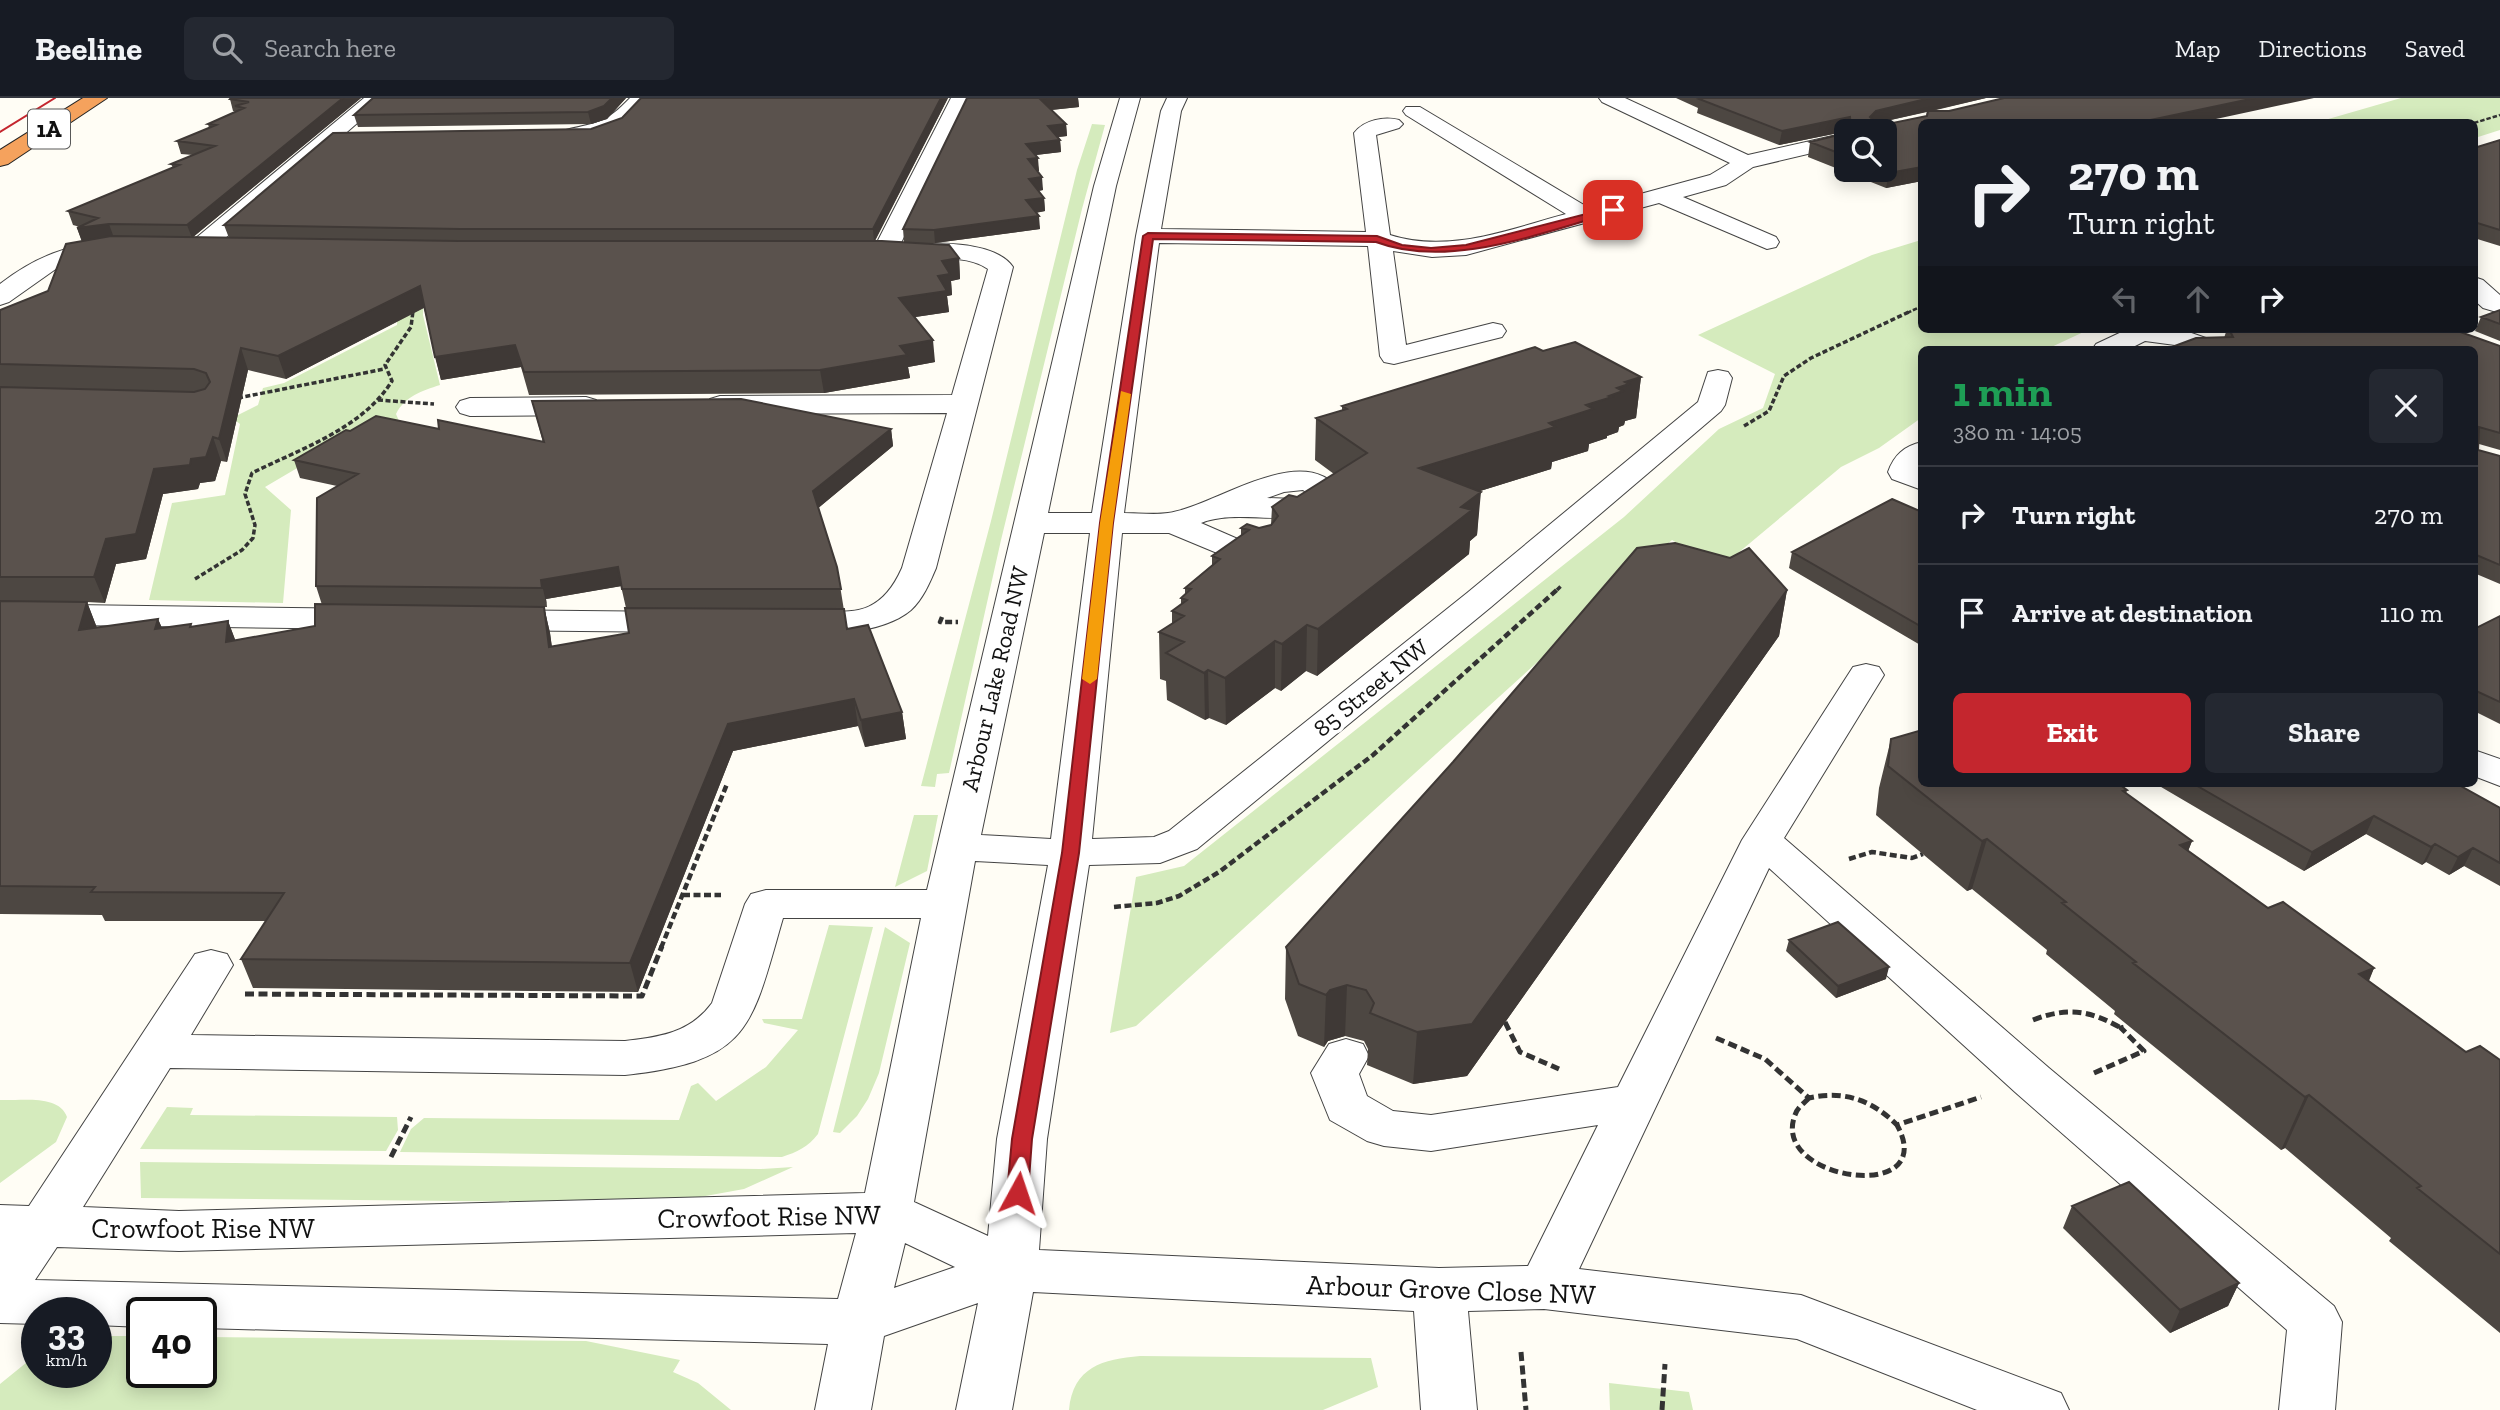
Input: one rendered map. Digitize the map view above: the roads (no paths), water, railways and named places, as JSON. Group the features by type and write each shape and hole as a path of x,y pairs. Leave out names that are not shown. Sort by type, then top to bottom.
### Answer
{"highway":[{"name":"1A","path":"0,159 97,98"}],"street":[{"path":"199,248 376,98"},
{"path":"550,135 578,135 606,130 615,125 640,98"},
{"path":"884,252 961,98"},
{"name":"Arbour Lake Road NW","path":"843,1410 859,1322 876,1264 887,1212 957,847 1105,186 1130,98"},
{"path":"984,1410 1010,1270 1022,1139 1071,853 1107,523 1148,236 1171,111 1177,98"},
{"path":"1609,98 1746,162"},
{"path":"1413,111 1588,217"},
{"path":"1392,124 1371,128 1365,133 1394,356 1493,331"},
{"path":"327,137 369,137"},
{"path":"1148,236 1377,239 1400,247 1431,251 1466,248 1718,180 1746,162 1834,142"},
{"path":"1662,196 1768,242"},
{"path":"0,298 38,267 61,255 85,250 132,248"},
{"path":"172,248 240,249"},
{"path":"763,623 847,622 883,612 900,602 919,568 1001,267 995,260 981,256 857,252"},
{"path":"2479,278 2493,302 2500,305"},
{"path":"2114,346 2142,333"},
{"path":"2157,333 2180,337 2203,346"},
{"name":"85 Street NW","path":"957,847 1071,853 1160,850 1183,840 1479,600 1711,405 1718,378"},
{"path":"689,406 962,404"},
{"path":"470,407 607,406"},
{"path":"1918,453 1907,461 1903,472 1918,479"},
{"path":"1030,523 1174,523 1223,506 1263,505 1296,509 1308,507 1320,500 1325,492 1323,478"},
{"path":"1174,523 1258,560"},
{"path":"0,614 405,620"},
{"path":"460,620 708,622"},
{"path":"1544,1287 1762,840 1866,675"},
{"path":"2478,763 2500,774"},
{"path":"1762,840 2032,1080 2315,1322 2309,1409"},
{"path":"157,1051 625,1058 670,1053 698,1043 712,1034 730,1014 766,904 945,904"},
{"path":"0,1286 21,1226 157,1051 202,979"},
{"path":"1346,1056 1335,1073 1347,1107 1384,1128 1431,1133 1633,1102"},
{"name":"Crowfoot Rise NW","path":"21,1226 179,1231 887,1212 1010,1270"},
{"path":"0,1301 859,1322 1010,1270"},
{"name":"Arbour Grove Close NW","path":"1010,1270 1440,1290 1544,1287 1801,1317 2041,1410"},
{"path":"1440,1290 1449,1410"}],"tram line":[{"path":"0,132 55,98"}]}
